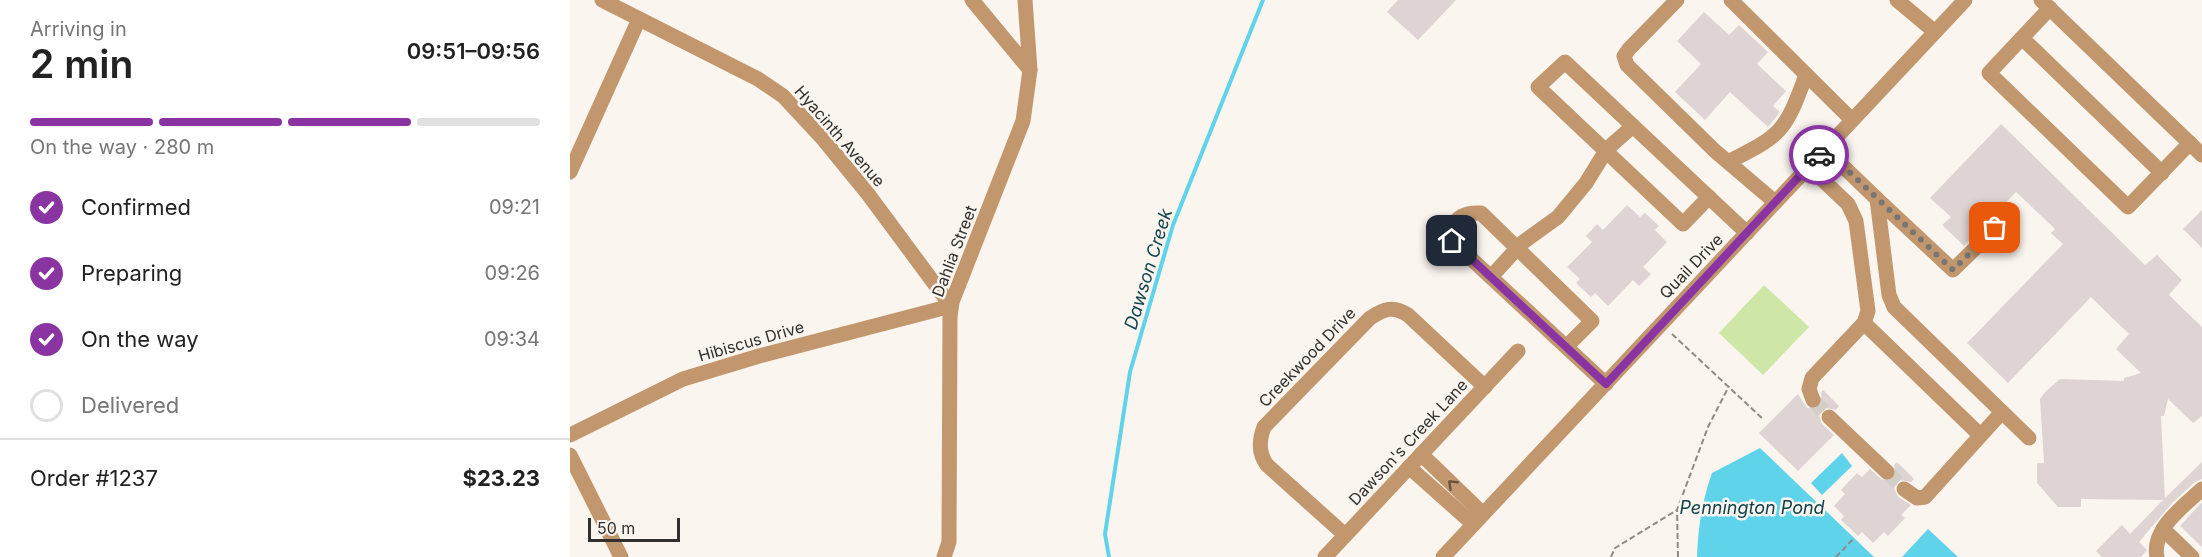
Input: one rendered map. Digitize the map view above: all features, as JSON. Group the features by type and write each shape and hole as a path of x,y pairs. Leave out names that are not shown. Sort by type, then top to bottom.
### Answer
{"street":[{"name":"Hyacinth Avenue","path":"602,0 758,79 783,96 823,139 868,194 951,306"},
{"path":"972,0 1030,70"},
{"name":"Dahlia Street","path":"944,557 949,542 951,306 1023,121 1030,70 1025,0"},
{"path":"1677,0 1624,56 1627,65 1728,162 1775,202"},
{"path":"1731,0 1852,120"},
{"name":"Quail Drive","path":"1443,557 1965,0"},
{"path":"1901,1 1935,32"},
{"path":"2190,144 2128,207 1989,73 2022,38 2046,4 2202,155"},
{"path":"570,172 639,20"},
{"path":"2022,38 2162,173"},
{"path":"1709,197 1683,224 1607,149 1538,87 1565,62 1632,126 1709,197 1747,233"},
{"path":"1728,162 1777,135 1794,108 1806,75"},
{"path":"1491,277 1517,249 1558,217 1570,204 1607,149 1632,126"},
{"path":"1825,149 1953,270 2010,214"},
{"path":"1809,166 1848,204 1856,220 1868,311 1864,323 1812,378 1809,389 1813,400"},
{"path":"1877,199 1891,302 2029,438"},
{"path":"1566,347 1592,321 1481,213 1472,212 1454,222 1450,231 1452,241 1491,277 1566,347 1606,384"},
{"name":"Hibiscus Drive","path":"570,435 682,379 759,356 951,306"},
{"name":"Creekwood Drive","path":"1345,535 1262,459 1260,443 1264,427 1370,318 1384,309 1392,308 1408,315 1485,387"},
{"path":"1864,323 1980,435"},
{"name":"Dawson's Creek Lane","path":"1325,557 1518,351"},
{"path":"1904,489 1917,498 1925,497 2002,412"},
{"path":"1829,417 1887,472"},
{"path":"1421,454 1478,519"},
{"path":"570,455 621,557"},
{"path":"1410,467 1478,519"},
{"path":"2157,557 2155,548 2163,529 2202,489"},
{"path":"2163,529 2192,557"}],"path":[{"path":"1661,324 1764,420"},
{"path":"1677,557 1677,510 1708,427 1729,386"},
{"path":"1611,557 1615,548 1677,510"},
{"path":"1836,557 1854,538"}],"green space":[{"path":"1764,285 1809,327 1763,375 1719,333"}],"water":[{"name":"Pennington Pond","path":"1760,448 1874,557 1697,557 1701,515 1712,473"},
{"path":"1842,453 1852,466 1822,495 1811,483"},
{"path":"1928,529 1958,557 1902,557"}],"building":[{"path":"1398,0 1456,0 1418,40 1387,12"},
{"path":"1704,12 1729,35 1739,25 1768,52 1757,64 1786,91 1773,106 1780,112 1768,127 1730,92 1705,120 1675,92 1701,64 1677,41"},
{"path":"2001,124 2145,265 2157,255 2182,280 2169,295 2202,327 2202,416 2193,423 2168,399 2164,416 2161,416 2165,498 2202,462 2202,479 2195,482 2172,503 2139,542 2147,550 2141,557 2102,557 2096,551 2122,525 2130,534 2163,500 2081,499 2081,507 2058,507 2037,483 2037,463 2044,463 2040,399 2060,379 2124,381 2124,378 2141,373 2116,349 2129,334 2091,297 2008,383 1967,343 2063,244 2051,233 2055,229 2016,192 1964,246 1942,225 1951,217 1930,198"},
{"path":"1627,205 1640,217 1645,213 1659,226 1655,230 1667,242 1643,267 1651,274 1639,286 1633,280 1608,306 1595,293 1591,297 1576,283 1580,279 1567,267 1592,242 1586,236 1597,224 1603,230"},
{"path":"2202,210 2202,248 2183,229"},
{"path":"1823,390 1839,406 1836,410 1826,408 1819,415 1822,424 1834,435 1798,471 1759,433 1798,394 1807,408 1817,409 1822,402 1821,392"},
{"path":"1897,462 1914,479 1911,482 1900,480 1894,488 1898,497 1911,505 1901,515 1905,518 1888,536 1884,532 1873,543 1862,532 1858,536 1841,520 1844,516 1834,506 1845,494 1841,490 1857,473 1862,477 1870,469 1881,479 1889,481 1896,475 1894,465"},
{"path":"2202,502 2202,547 2180,526"}],"waterway":[{"name":"Dawson Creek","path":"1109,557 1105,534 1130,372 1173,225 1263,0"}],"tunnel":[{"path":"1813,400 1829,417"},
{"path":"1887,472 1904,489"}],"way so far":[{"path":"1819,155 1825,149 1953,270 1995,228"}],"route":[{"path":"1452,241 1606,384 1819,155"}]}
